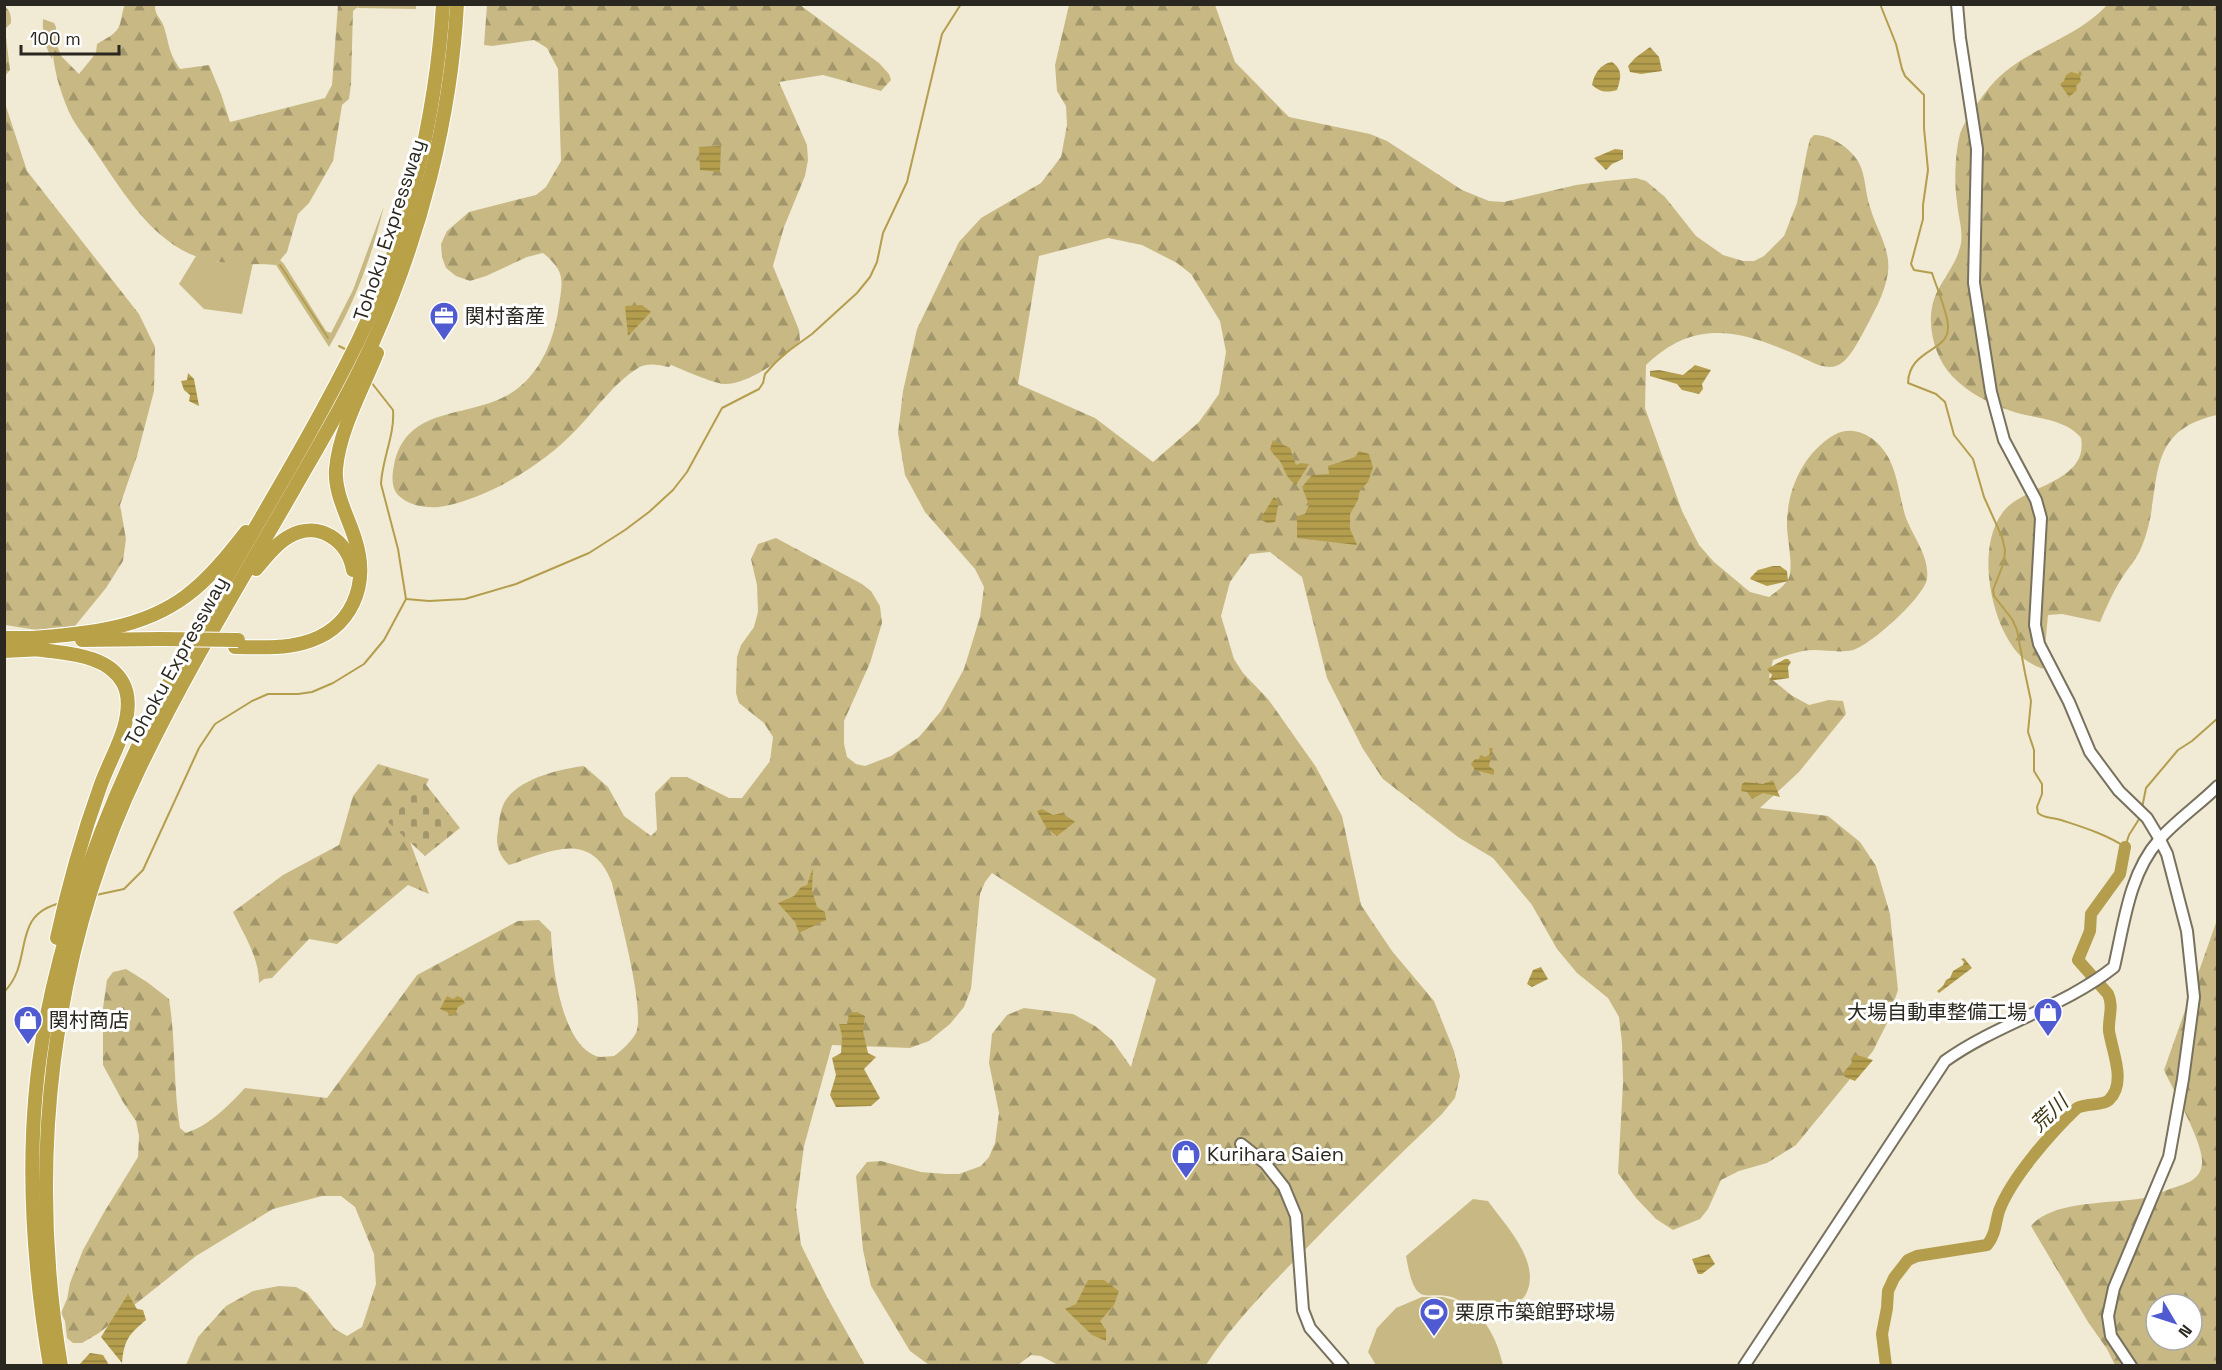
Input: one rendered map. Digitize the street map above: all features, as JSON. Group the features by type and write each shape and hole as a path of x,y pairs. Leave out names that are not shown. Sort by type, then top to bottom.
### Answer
{"highway":[{"name":"Tohoku Expressway","path":"61,1365 50,1290 46,1237 45,1153 54,1053 62,1004 70,926 80,891 118,789 153,715 199,627 359,339 379,292 400,230 426,137 434,92 443,4"},
{"name":"Tohoku Expressway","path":"80,891 189,673 354,381 394,291 436,151 455,46 457,4"},
{"path":"236,643 268,647 304,643 326,634 353,606 360,587 360,565 356,541 339,494 336,470 344,437 384,336 412,236"},
{"path":"4,651 144,620 164,611 203,582 233,549 294,459"},
{"path":"34,644 236,643 295,637 319,630 340,611 350,596 353,579 351,559 341,543 332,536 312,530 300,532 289,536 275,548 234,596"},
{"path":"4,638 100,662 113,671 123,683 128,704 124,727 83,835 80,891 70,926 50,966 42,1026 33,1162 34,1237 50,1365"}],"street":[{"path":"1957,4 1977,149 1974,283 1991,392 2004,440 2036,500 2041,518 2036,625 2039,644 2069,702 2090,752 2159,838 2167,854 2187,931 2194,997 2169,1157 2114,1288 2108,1317 2111,1336 2131,1365"},
{"path":"1744,1365 1946,1060 1970,1043 2066,996 2105,974 2114,966 2133,887 2146,857 2159,838 2217,786"},
{"path":"1241,1144 1264,1163 1284,1187 1296,1216 1303,1310 1310,1328 1343,1365"}],"green space":[{"path":"416,4 416,9 357,8 360,5"},
{"path":"125,5 155,5 171,53 180,69 209,65 230,122 325,98 332,85 338,5 360,5 353,11 349,99 342,105 333,161 309,203 298,214 287,252 276,265 233,263 200,258 161,235 136,209 72,119 58,81 53,48 79,74 96,53 97,44 118,28"},
{"path":"487,5 800,5 879,63 889,74 891,80 881,91 823,75 779,82 807,145 808,160 805,176 784,227 773,266 799,330 800,341 794,348 765,369 733,383 724,384 712,381 671,365 669,367 653,364 642,366 621,381 564,442 533,466 499,487 463,502 427,507 408,502 398,495 394,488 393,469 401,445 413,431 428,421 500,399 526,381 541,362 551,340 561,289 559,271 543,253 527,257 470,281 456,276 446,268 442,257 441,244 447,231 469,212 536,195 546,187 561,161 558,69 547,48 534,40 484,45"},
{"path":"1069,5 1215,5 1235,62 1289,117 1370,134 1387,141 1462,190 1489,201 1504,202 1576,185 1606,181 1636,178 1646,181 1665,197 1696,236 1723,255 1743,261 1754,261 1764,256 1784,236 1797,203 1810,139 1814,135 1833,140 1856,158 1863,173 1868,202 1885,247 1888,272 1874,312 1848,357 1836,366 1826,367 1756,339 1718,333 1700,335 1682,340 1664,350 1646,365 1645,408 1682,511 1699,545 1714,562 1750,592 1769,597 1779,590 1789,578 1787,514 1793,488 1798,475 1813,452 1834,435 1843,432 1860,432 1868,436 1887,455 1897,482 1905,515 1926,562 1927,579 1917,597 1872,639 1853,650 1803,651 1773,660 1769,677 1791,695 1809,705 1829,700 1843,701 1846,714 1799,772 1760,808 1828,816 1860,842 1876,866 1890,914 1898,990 1887,1023 1873,1051 1796,1145 1767,1163 1739,1171 1721,1180 1708,1209 1700,1219 1673,1230 1656,1219 1636,1198 1618,1173 1623,1083 1622,1043 1619,1017 1608,998 1577,973 1557,949 1532,905 1493,858 1458,837 1383,779 1363,749 1327,678 1302,577 1270,552 1250,554 1230,582 1221,616 1234,659 1243,673 1268,699 1316,767 1342,816 1361,905 1392,951 1434,1001 1454,1051 1460,1076 1455,1098 1442,1114 1349,1204 1271,1285 1237,1323 1206,1365 1058,1365 1041,1356 1031,1355 1018,1365 929,1365 910,1351 871,1286 863,1250 856,1176 867,1162 881,1161 921,1172 946,1174 959,1174 981,1166 989,1157 995,1143 999,1113 989,1063 992,1034 1007,1015 1024,1008 1073,1014 1095,1026 1112,1040 1131,1067 1156,979 992,873 980,894 971,989 964,1007 950,1024 929,1041 910,1048 832,1045 804,1146 796,1207 801,1245 865,1365 186,1365 198,1337 226,1306 253,1291 279,1286 296,1287 307,1293 335,1329 347,1336 362,1327 376,1284 374,1254 355,1207 341,1196 322,1196 273,1209 196,1256 99,1333 82,1343 73,1343 67,1338 65,1321 61,1313 70,1283 83,1250 138,1157 139,1136 136,1121 103,1065 103,1008 107,980 113,972 126,969 169,999 180,1128 186,1133 211,1120 245,1088 327,1098 417,975 518,921 539,920 551,932 561,1004 576,1039 587,1051 600,1057 614,1056 634,1036 638,1021 634,982 612,883 603,866 593,855 581,850 568,848 554,850 509,865 500,854 497,841 502,809 510,795 528,782 540,777 584,766 608,787 624,816 651,836 657,830 655,793 671,777 687,777 729,798 742,798 770,761 773,737 764,723 739,703 736,693 737,657 741,645 754,627 758,612 757,585 751,559 758,544 776,538 862,584 871,591 880,606 882,623 870,663 844,721 844,744 847,757 856,764 865,766 891,756 919,737 941,711 964,669 980,617 984,587 975,569 925,512 905,475 898,433 903,391 917,329 959,242 981,218 1041,183 1061,157 1067,125 1066,106 1057,91 1055,65","holes":["1108,238 1142,245 1177,263 1191,274 1220,321 1226,352 1219,394 1199,422 1153,462 1095,418 1018,384 1039,256"]},
{"path":"2107,5 2217,5 2217,415 2192,423 2176,435 2165,449 2159,466 2149,525 2142,546 2117,586 2100,622 2062,614 2048,615 2043,669 2028,662 2019,654 1999,621 1990,583 1988,563 1990,544 2003,512 2012,503 2052,482 2075,465 2081,453 2081,438 2067,426 1995,405 1958,382 1945,368 1935,347 1931,313 1937,292 1954,262 1961,243 1956,168 1960,134 1966,121 1995,81 2008,70 2081,27"},
{"path":"5,7 10,12 11,23 5,29"},
{"path":"43,19 54,23 56,27 56,44 62,57 53,49 52,59 46,45"},
{"path":"5,29 10,70 5,76"},
{"path":"4,100 27,171 139,314 155,347 154,391 137,456 120,505 126,539 123,561 106,588 75,626 37,630 5,625"},
{"path":"384,206 362,278 329,347 276,265 280,260 284,264 326,331 331,333 353,290"},
{"path":"196,256 220,262 253,263 242,314 204,309 179,284"},
{"path":"378,764 429,779 405,828 429,894 408,885 337,944 309,939 272,978 264,979 259,983 254,955 233,912 283,875 339,845 353,796"},
{"path":"424,782 460,828 425,856 388,822"},
{"path":"2217,920 2217,1365 2115,1365 2031,1226 2041,1218 2068,1207 2151,1197 2195,1178 2201,1169 2201,1154 2187,1117 2164,1070"},
{"path":"1473,1199 1488,1201 1519,1244 1529,1269 1530,1282 1526,1294 1518,1303 1500,1315 1481,1312 1467,1305 1481,1318 1491,1332 1503,1365 1376,1365 1368,1352 1377,1328 1396,1308 1422,1297 1443,1297 1464,1303 1452,1297 1420,1293 1410,1275 1406,1256"}],"shaded area":[{"path":"1650,47 1659,57 1662,71 1641,74 1630,72 1628,66"},
{"path":"1612,62 1618,68 1619,82 1617,90 1606,92 1592,85 1598,70"},
{"path":"2080,71 2081,81 2076,86 2077,90 2069,97 2060,84 2066,75 2071,72 2078,74"},
{"path":"721,146 720,172 700,170 699,147"},
{"path":"1615,149 1623,150 1623,159 1606,170 1594,158"},
{"path":"642,305 651,312 628,336 625,306"},
{"path":"1695,365 1711,370 1699,394 1682,390 1677,384 1650,376 1650,371 1659,370 1683,375"},
{"path":"188,373 194,379 199,406 189,401 190,395 184,390 181,381 187,380"},
{"path":"1273,440 1290,448 1296,465 1309,464 1296,485 1289,479 1270,449"},
{"path":"1359,451 1369,454 1373,467 1368,482 1360,490 1358,500 1350,514 1350,529 1357,545 1297,538 1297,516 1305,514 1309,505 1302,487 1312,475 1329,474 1328,466 1355,457"},
{"path":"1274,497 1279,501 1275,522 1267,523 1262,520 1261,516"},
{"path":"1780,566 1787,571 1788,581 1767,586 1750,579 1758,570"},
{"path":"1785,659 1791,662 1788,667 1789,678 1769,681 1772,675 1767,669"},
{"path":"1489,748 1493,748 1489,766 1494,770 1494,775 1475,770 1471,764 1475,759 1479,759 1480,755 1486,757 1490,754"},
{"path":"1773,780 1780,797 1763,793 1752,799 1747,792 1741,791 1742,784 1745,782 1763,784"},
{"path":"1042,809 1053,815 1062,813 1075,822 1057,836 1047,829 1037,811"},
{"path":"813,868 812,890 817,907 825,912 826,920 799,933 795,922 778,903 794,896 801,887 807,885"},
{"path":"1964,958 1972,968 1939,993 1937,991 1950,978 1953,971 1963,965 1964,962 1961,959"},
{"path":"1541,967 1548,979 1532,987 1527,984 1533,970"},
{"path":"447,996 453,999 457,996 465,1003 450,1016 440,1009"},
{"path":"857,1012 865,1016 863,1031 868,1053 876,1057 864,1069 880,1098 871,1106 836,1107 830,1095 836,1075 832,1058 841,1053 842,1036 839,1024 847,1024 849,1013"},
{"path":"1854,1054 1873,1060 1855,1081 1845,1077 1843,1073 1851,1064"},
{"path":"1709,1254 1715,1264 1702,1274 1698,1274 1692,1259"},
{"path":"1088,1280 1104,1280 1119,1291 1114,1305 1100,1321 1106,1330 1106,1341 1092,1335 1065,1309 1076,1304"},
{"path":"128,1294 137,1309 143,1310 146,1320 128,1338 122,1363 101,1337"},
{"path":"90,1353 103,1355 109,1365 79,1365"}],"waterway":[{"path":"406,599 429,601 465,599 516,584 589,553 625,530 673,490 687,472 722,408 759,389 765,374 775,363 812,334 857,293 870,277 877,262 883,233 907,182 942,34 961,4"},
{"path":"1880,4 1896,44 1905,76 1924,95 1928,170 1923,219 1911,264 1914,270 1932,273 1948,323 1946,336 1942,342 1915,363 1908,383 1936,394 1945,402 1954,435 1973,459 1984,497 2002,537 2005,550 2004,562 1993,590 1994,596 2012,619 2017,630 2031,701 2028,732 2034,750 2034,771 2042,784 2042,794 2037,807 2038,813 2094,831 2125,847 2129,835 2141,816"},
{"path":"280,265 328,338"},
{"path":"339,346 345,349"},
{"path":"96,895 124,889 143,870 199,748 215,724 268,694 312,692 333,683 364,664 384,640 406,599 398,549 381,484 392,429 393,410 371,382"},
{"path":"2142,808 2146,788 2178,750 2218,718"},
{"name":"荒川","path":"1886,1366 1882,1334 1888,1291 1894,1278 1908,1260 1917,1256 1987,1245 1994,1233 1999,1211 2005,1198 2022,1170 2044,1142 2077,1108 2106,1102 2114,1093 2118,1076 2109,1031 2110,999 2078,960 2090,931 2091,914 2120,874 2125,847"},
{"path":"4,992 19,967 28,928 45,909 61,903"}],"place":[{"name":"関村畜産","path":"444,342"},
{"name":"大場自動車整備工場","path":"2048,1038"},
{"name":"関村商店","path":"28,1046"},
{"name":"Kurihara Saien","path":"1186,1180"},
{"name":"栗原市築館野球場","path":"1434,1338"}]}
